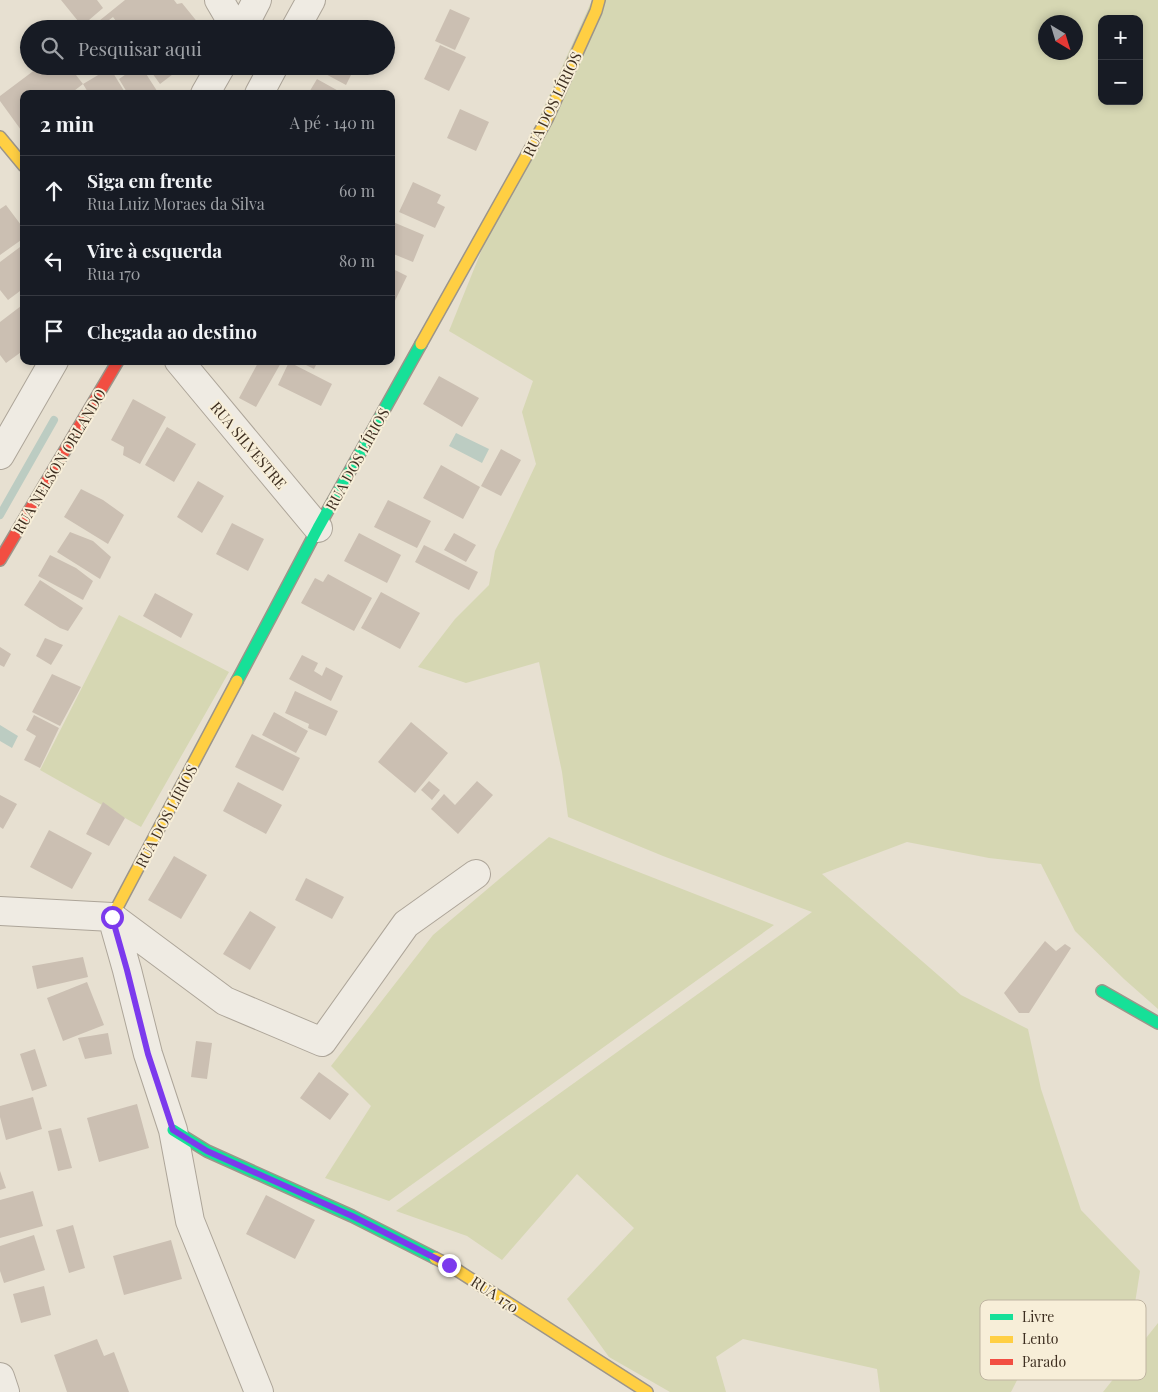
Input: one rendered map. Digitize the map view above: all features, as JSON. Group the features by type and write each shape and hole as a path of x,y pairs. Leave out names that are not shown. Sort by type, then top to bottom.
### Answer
{"street":[{"path":"218,0 230,20"},
{"path":"247,20 257,0"},
{"path":"300,20 311,0"},
{"name":"RUA DOS LÍRIOS","path":"112,917 318,528 547,118 596,11 599,0"},
{"path":"208,90 216,75"},
{"path":"261,90 269,75"},
{"path":"0,137 20,161"},
{"path":"0,455 52,365"},
{"name":"RUA NELSON ORLANDO","path":"2,550 116,365"},
{"name":"RUA SILVESTRE","path":"182,365 318,528"},
{"path":"0,911 112,917 224,1001 322,1042 406,924 476,874"},
{"path":"112,917 148,1054 173,1130 190,1221 259,1392"},
{"path":"1102,990 1158,1022"},
{"name":"RUA 170","path":"173,1130 207,1151 352,1216 449,1265 647,1392"},
{"path":"0,1377 5,1392"}],"green space":[{"path":"592,0 1158,0 1158,1009 1075,931 1041,864 989,858 907,842 822,874 961,995 1028,1029 1041,1089 1081,1210 1140,1271 1135,1300 980,1300 980,1380 1017,1380 1011,1392 880,1392 877,1369 743,1339 716,1357 726,1392 670,1392 609,1357 567,1299 634,1228 577,1174 502,1260 467,1236 396,1211 812,912 663,856 568,817 562,772 539,662 466,683 418,667 455,619 489,585 495,551 536,464 522,412 533,381 449,331 497,212"},
{"path":"119,615 229,672 141,827 40,770"},
{"path":"549,837 774,925 389,1201 325,1178 371,1106 331,1066 433,935"},
{"path":"1158,1323 1158,1392 1103,1392 1113,1380 1146,1380 1146,1338"}],"shaded area":[{"path":"456,433 489,449 482,463 449,446"},
{"path":"0,725 18,736 12,748 0,741"}],"building":[{"path":"61,0 97,0 103,8 89,20 77,20"},
{"path":"125,0 174,0 177,4 182,3 196,20 115,20 113,17 109,20 100,20"},
{"path":"450,9 470,18 455,50 435,41"},
{"path":"440,45 466,57 449,91 424,79"},
{"path":"28,75 76,75 83,84 75,90 20,90 20,129 0,101 0,96"},
{"path":"98,75 114,75 124,90 87,90 83,84"},
{"path":"125,75 147,75 156,90 126,90 119,79"},
{"path":"154,75 172,75 160,84"},
{"path":"327,75 351,75 346,85"},
{"path":"317,79 337,90 310,90"},
{"path":"460,109 489,122 476,151 447,138"},
{"path":"413,182 441,195 437,203 445,207 435,228 399,212"},
{"path":"6,205 20,224 20,241 0,255 0,209"},
{"path":"395,223 424,235 413,262 395,255"},
{"path":"20,247 20,291 8,300 0,290 0,262"},
{"path":"395,270 407,276 395,301"},
{"path":"20,307 20,353 6,363 0,355 0,322"},
{"path":"257,365 280,365 256,407 239,398"},
{"path":"288,365 295,365 332,384 321,406 278,385"},
{"path":"306,365 316,365 314,369"},
{"path":"439,376 479,398 462,427 423,404"},
{"path":"133,399 166,417 140,464 123,455 124,447 111,440"},
{"path":"167,427 196,444 174,482 145,465"},
{"path":"501,449 521,460 501,496 481,486"},
{"path":"441,465 480,487 463,519 423,498"},
{"path":"198,481 224,496 202,533 177,517"},
{"path":"81,489 103,500 124,515 108,544 64,517"},
{"path":"388,500 431,521 417,548 374,527"},
{"path":"232,523 264,539 248,571 216,554"},
{"path":"70,532 93,541 111,557 100,579 57,552"},
{"path":"359,533 401,555 387,583 344,561"},
{"path":"454,533 476,545 466,562 444,550"},
{"path":"424,545 478,572 469,590 415,562"},
{"path":"50,555 76,568 93,581 83,600 38,576"},
{"path":"328,574 372,598 354,631 301,603 315,578 323,582"},
{"path":"40,580 83,608 68,631 24,605"},
{"path":"381,592 420,613 400,649 361,628"},
{"path":"155,593 193,614 181,638 143,616"},
{"path":"45,638 63,645 51,665 36,656"},
{"path":"0,647 11,654 4,667 0,665"},
{"path":"302,655 318,663 314,671 322,676 326,667 343,676 331,701 289,679"},
{"path":"52,674 81,687 60,726 32,712"},
{"path":"295,691 338,711 326,736 308,728 309,724 285,713"},
{"path":"274,712 308,731 296,753 262,735"},
{"path":"34,715 59,728 40,768 24,760 36,736 26,730"},
{"path":"411,722 448,753 415,793 378,762"},
{"path":"252,734 300,758 283,791 235,767"},
{"path":"429,781 440,790 432,800 421,790"},
{"path":"477,781 493,795 458,834 431,809 444,794 455,805"},
{"path":"238,782 282,805 266,834 223,811"},
{"path":"0,795 17,804 3,829 0,827"},
{"path":"103,802 125,818 109,846 86,834"},
{"path":"49,830 92,853 72,889 30,867"},
{"path":"174,856 207,875 181,919 148,900"},
{"path":"306,878 344,897 332,919 295,900"},
{"path":"250,911 276,927 250,970 223,954"},
{"path":"1045,941 1056,951 1065,944 1071,948 1029,1013 1019,1013 1004,993"},
{"path":"83,957 88,977 37,989 32,966"},
{"path":"87,982 104,1025 63,1041 47,998"},
{"path":"108,1033 112,1054 85,1059 78,1038"},
{"path":"196,1041 212,1043 207,1079 191,1077"},
{"path":"35,1049 47,1086 32,1091 20,1054"},
{"path":"319,1072 349,1094 330,1120 300,1098"},
{"path":"33,1097 42,1129 6,1140 0,1117 0,1106"},
{"path":"137,1104 149,1148 99,1162 87,1118"},
{"path":"61,1128 72,1168 58,1171 48,1131"},
{"path":"0,1171 6,1188 0,1190"},
{"path":"33,1191 43,1226 0,1238 0,1200"},
{"path":"266,1195 315,1220 295,1259 246,1234"},
{"path":"73,1225 85,1268 69,1273 56,1230"},
{"path":"34,1235 45,1270 4,1283 0,1271 0,1246"},
{"path":"171,1240 182,1279 124,1295 113,1256"},
{"path":"44,1286 51,1315 21,1323 13,1294"},
{"path":"97,1339 104,1356 114,1352 129,1392 67,1392 54,1355"}],"waterway":[{"path":"0,515 54,420"}],"traffic: fast":[{"path":"237,681 318,528 421,344"},
{"path":"1102,991 1158,1023"},
{"path":"173,1130 207,1151 352,1216 435,1258"}],"traffic: slow":[{"path":"421,344 547,119 596,11 599,0"},
{"path":"0,137 20,161"},
{"path":"112,917 237,681"},
{"path":"435,1258 449,1265 647,1392"}],"traffic: jam":[{"path":"0,560 116,365"}],"route":[{"path":"112,917 148,1054 173,1130 207,1151 352,1216 449,1265"}]}
